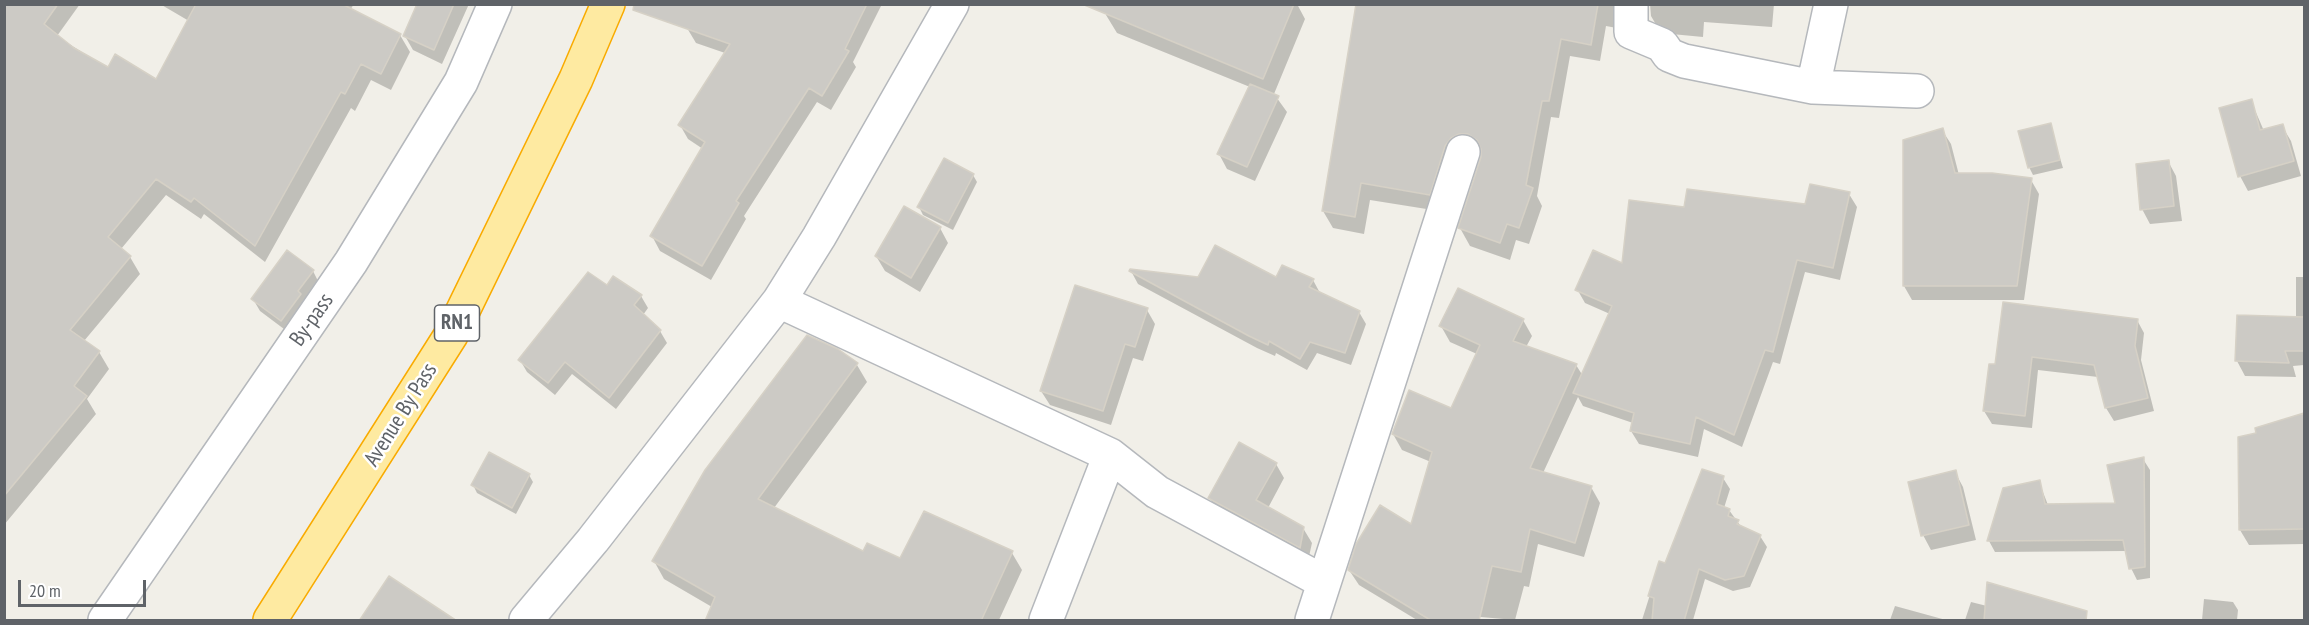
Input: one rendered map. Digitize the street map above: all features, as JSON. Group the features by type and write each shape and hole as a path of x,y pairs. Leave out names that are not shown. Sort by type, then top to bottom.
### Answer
{"highway":[{"name":"Avenue By Pass","path":"270,621 451,335 576,79 608,4"}],"street":[{"name":"By-pass","path":"105,621 351,262 461,82 495,4"},
{"path":"526,621 593,540 779,301 819,237 952,4"},
{"path":"1631,4 1631,32 1662,45 1669,55 1684,61 1813,87 1917,92"},
{"path":"1813,87 1831,4"},
{"path":"1312,621 1463,152"},
{"path":"779,301 1110,454 1157,492 1324,582"},
{"path":"1046,621 1110,454"}],"building":[{"path":"4,4 58,4 44,24 74,48 108,67 115,54 156,79 196,4 342,4 401,34 381,74 361,64 345,94 341,92 255,246 194,198 191,202 156,179 108,237 131,256 70,330 100,351 74,386 87,396 4,496"},
{"path":"417,4 454,4 434,50 403,36"},
{"path":"634,4 867,4 845,49 849,51 822,96 809,88 736,201 739,203 702,266 650,236 705,142 678,125 730,44 633,10"},
{"path":"1082,4 1294,4 1263,79"},
{"path":"1356,4 1598,4 1591,45 1561,39 1549,101 1542,101 1526,185 1533,188 1519,228 1507,224 1500,243 1458,228 1481,157 1481,149 1477,140 1468,134 1459,134 1451,138 1445,146 1430,195 1361,183 1355,217 1322,211"},
{"path":"1250,84 1279,96 1247,167 1217,154"},
{"path":"2252,99 2260,130 2283,124 2294,161 2238,177 2219,108"},
{"path":"2051,123 2060,160 2028,168 2018,131"},
{"path":"1943,128 1955,173 1992,173 2032,178 2017,286 1903,286 1903,140"},
{"path":"944,158 974,174 948,223 917,207"},
{"path":"2169,160 2174,206 2140,210 2136,164"},
{"path":"1810,184 1850,192 1833,268 1797,260 1773,352 1765,350 1734,435 1696,417 1690,444 1630,431 1634,413 1573,393 1612,306 1575,290 1593,250 1622,263 1629,200 1684,207 1687,189 1805,204"},
{"path":"904,206 941,227 911,278 875,256"},
{"path":"1215,245 1276,277 1282,265 1314,279 1309,287 1360,311 1345,353 1310,342 1300,359 1269,341 1268,345 1249,336 1129,271 1130,269 1198,277"},
{"path":"287,250 314,270 298,291 301,294 281,321 251,299"},
{"path":"588,272 607,285 613,276 642,295 634,305 661,330 609,398 565,362 548,383 518,360"},
{"path":"1075,285 1148,308 1135,347 1125,344 1103,411 1040,391"},
{"path":"1458,288 1524,319 1513,341 1577,364 1530,468 1592,486 1575,543 1530,529 1521,572 1492,566 1479,621 1432,621 1348,570 1356,544 1380,505 1411,524 1432,452 1392,434 1409,390 1451,408 1480,345 1439,326"},
{"path":"2003,302 2138,319 2135,346 2148,398 2105,408 2094,365 2032,357 2025,416 1983,411 1989,364 1995,364"},
{"path":"2237,315 2304,317 2304,351 2285,351 2289,363 2235,361"},
{"path":"807,335 838,349 858,363 758,499 863,551 867,543 900,558 924,511 1013,551 981,621 705,621 715,597 652,561 705,470"},
{"path":"2304,413 2304,529 2239,530 2238,437 2256,433 2255,428"},
{"path":"1239,442 1277,463 1256,500 1304,527 1300,548 1208,498"},
{"path":"489,452 530,474 512,508 471,485"},
{"path":"2144,457 2145,567 2129,569 2123,540 1987,541 2003,488 2040,480 2045,504 2115,503 2107,465"},
{"path":"1702,469 1724,476 1717,504 1730,509 1728,516 1739,520 1737,524 1761,535 1744,576 1725,580 1699,569 1684,621 1652,621 1654,598 1648,596 1659,561 1665,563"},
{"path":"1956,470 1969,525 1921,536 1908,482"},
{"path":"389,576 457,621 359,621"},
{"path":"1987,582 2087,611 2086,621 1984,621"}]}
